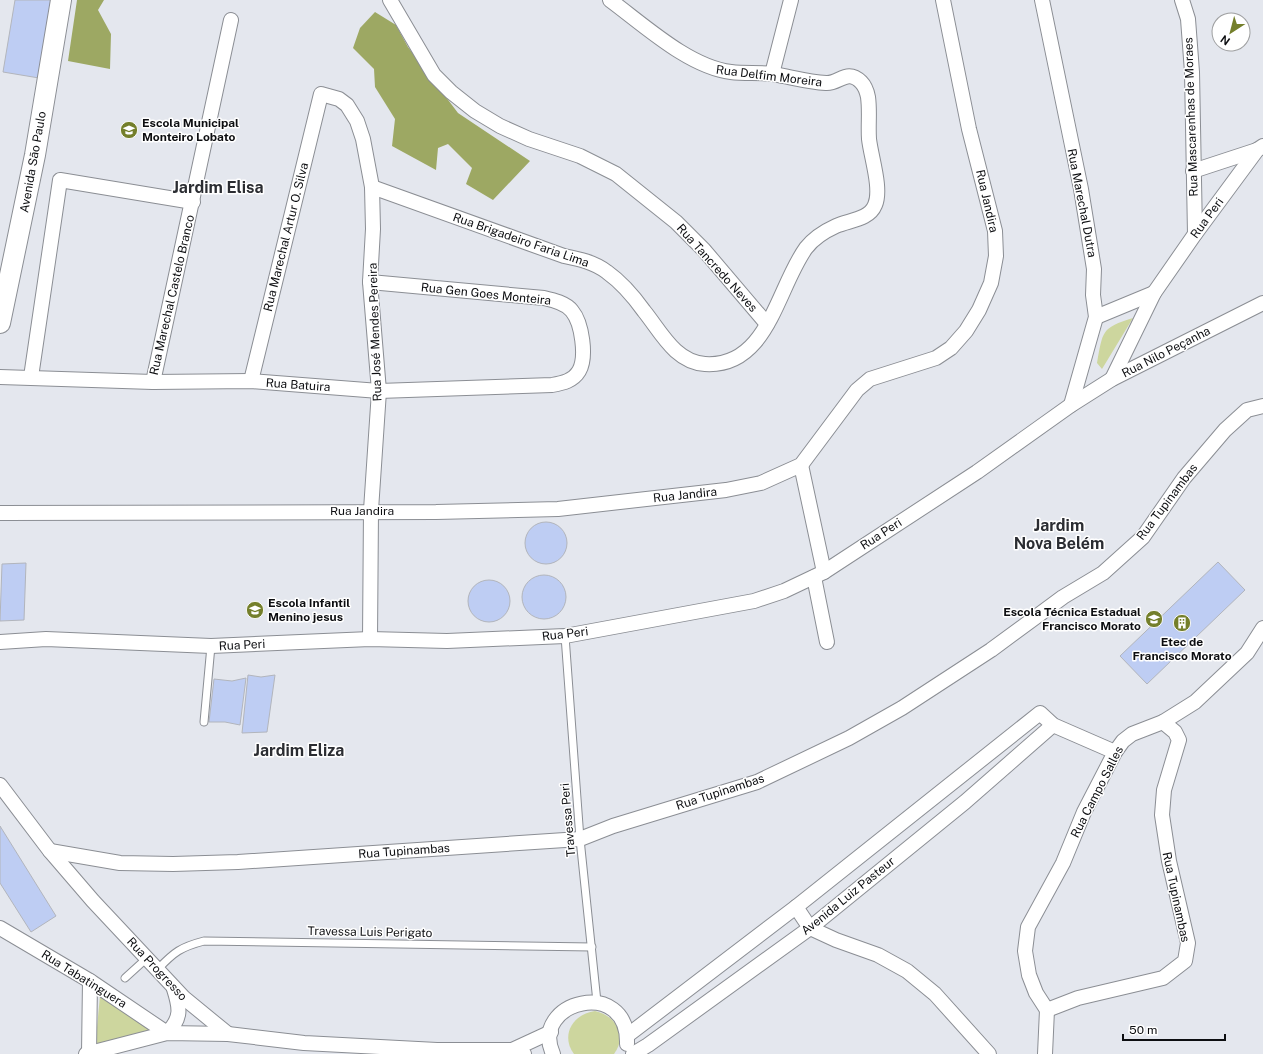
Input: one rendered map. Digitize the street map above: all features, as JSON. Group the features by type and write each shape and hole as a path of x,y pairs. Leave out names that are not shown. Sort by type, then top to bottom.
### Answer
{"main road":[{"name":"Avenida São Paulo","path":"0,323 35,155 61,0"}],"street":[{"name":"Rua Tancredo Neves","path":"390,0 434,75 451,92 474,111 500,126 529,139 580,156 616,174 676,222 704,250 767,324"},
{"name":"Rua Delfim Moreira","path":"610,0 688,58 709,68 729,72 772,74 808,82 830,83 840,77 852,76"},
{"path":"772,74 791,0"},
{"name":"Rua Jandira","path":"0,513 371,510 436,512 565,508 726,490 761,483 801,465 857,390 870,379 936,358 951,348 966,331 979,310 991,283 996,256 995,231 970,129 943,0"},
{"name":"Rua Marechal Dutra","path":"1042,0 1094,269 1093,295 1096,316 1071,405"},
{"name":"Rua Mascarenhas de Moraes","path":"1182,0 1188,19 1190,45 1194,234"},
{"name":"Rua Marechal Castelo Branco","path":"152,382 193,202 231,20"},
{"name":"Rua Brigadeiro Faria Lima","path":"372,187 564,256 587,261 607,271 626,289 662,336 678,352 691,361 706,364 716,363 745,353 754,346 807,248 824,233 835,226 866,215 875,206 878,195 869,137 868,98 866,90 860,82 852,76"},
{"name":"Rua José Mendes Pereira","path":"321,94 339,99 346,105 357,121 364,139 372,187 373,229 370,282 379,390 371,510 370,639"},
{"name":"Rua Marechal Artur O. Silva","path":"251,381 321,94"},
{"path":"1193,171 1260,148"},
{"name":"Rua Peri","path":"1112,379 1154,293 1194,234 1260,148"},
{"path":"30,377 60,180 193,202"},
{"name":"Rua Gen Goes Monteira","path":"370,282 537,297 555,301 572,310 578,321 582,334 582,358"},
{"path":"1096,316 1154,293"},
{"name":"Rua Nilo Peçanha","path":"1071,405 1112,379 1263,303"},
{"name":"Rua Batuira","path":"0,377 152,382 251,381 379,390 558,384 570,380 579,371 582,358"},
{"name":"Rua Peri","path":"0,642 46,639 211,646 370,639 447,641 565,636 754,601 784,591 819,574 977,472 1071,405"},
{"name":"Rua Tupinambas","path":"50,851 120,863 174,864 254,861 580,839 613,826 757,782 849,738 902,708 991,650 1063,597 1103,573 1144,537 1184,478 1225,430 1247,410 1263,406"},
{"path":"801,465 819,574 827,642"},
{"name":"Rua Campo Salles","path":"1047,1010 1028,975 1024,951 1028,926 1063,863 1084,812 1115,752 1123,741 1132,734 1163,722 1196,702 1246,653 1263,628"},
{"name":"Avenida Luiz Pasteur","path":"628,1035 796,907 1040,713 1053,725 965,802 810,928 648,1045 633,1054"},
{"name":"Rua Tupinambas","path":"1047,1010 1078,998 1163,978 1185,961 1188,943 1168,861 1162,815 1164,790 1179,740 1175,732 1163,722"},
{"path":"1053,725 1115,752"},
{"name":"Rua Progresso","path":"0,785 50,851 92,901 173,986 206,1018 228,1034"},
{"path":"796,907 810,928 836,940 878,955 907,971 935,994 989,1054"},
{"name":"Rua Tabatinguera","path":"0,928 90,981 167,1033"},
{"path":"90,981 87,1053 167,1033 228,1034 365,1050 518,1052 551,1032"},
{"path":"167,1033 176,1023 179,1014 173,986"},
{"path":"553,1054 550,1040 551,1032 557,1018 564,1010 574,1004 597,1002 608,1006 617,1014 624,1024 628,1035 625,1054"},
{"path":"1045,1054 1047,1010"}],"lane":[{"name":"Travessa Peri","path":"565,636 580,839 597,1002"},
{"path":"204,722 211,646"},
{"name":"Travessa Luis Perigato","path":"158,969 174,952 189,944 204,941 592,947"},
{"path":"125,978 147,958"}],"green space":[{"path":"77,0 104,0 98,10 111,34 110,69 68,61"},
{"path":"375,12 396,25 408,47 458,113 530,161 493,200 466,184 472,168 448,144 438,148 436,170 392,146 395,119 375,87 374,69 353,48 360,28"},
{"path":"1133,318 1102,369 1097,363 1105,332 1109,328 1123,321"},
{"path":"100,996 155,1033 95,1048"},
{"path":"595,1011 609,1017 618,1027 620,1040 618,1047 614,1054 574,1054 568,1040 571,1026 580,1016"}],"building":[{"path":"15,0 52,0 39,78 3,72"},
{"path":"542,522 550,522 558,525 564,531 567,543 564,555 558,561 550,564 542,564 534,561 528,555 525,547 525,539 528,531 534,525"},
{"name":"Etec de Francisco Morato","path":"1218,562 1245,590 1147,684 1120,656"},
{"path":"26,563 24,620 0,621 2,564"},
{"path":"544,575 556,579 562,585 566,597 562,609 556,615 544,619 532,615 526,609 522,597 526,585 532,579"},
{"path":"485,580 493,580 504,586 510,597 510,605 504,616 493,622 485,622 474,616 468,605 468,597 474,586"},
{"path":"248,675 261,677 275,675 267,732 242,733"},
{"path":"246,678 240,725 225,722 209,722 214,679 232,681"},
{"path":"0,826 56,916 31,932 0,883"}],"place":[{"name":"Escola Municipal Monteiro Lobato","path":"129,130"},
{"name":"Escola Infantil Menino jesus","path":"255,610"},
{"name":"Escola Técnica Estadual Francisco Morato","path":"1154,619"},
{"name":"Etec de Francisco Morato","path":"1182,623"}],"district":[{"name":"Jardim Elisa","path":"218,187"},
{"name":"Jardim Nova Belém","path":"1059,534"},
{"name":"Jardim Eliza","path":"299,750"}]}
